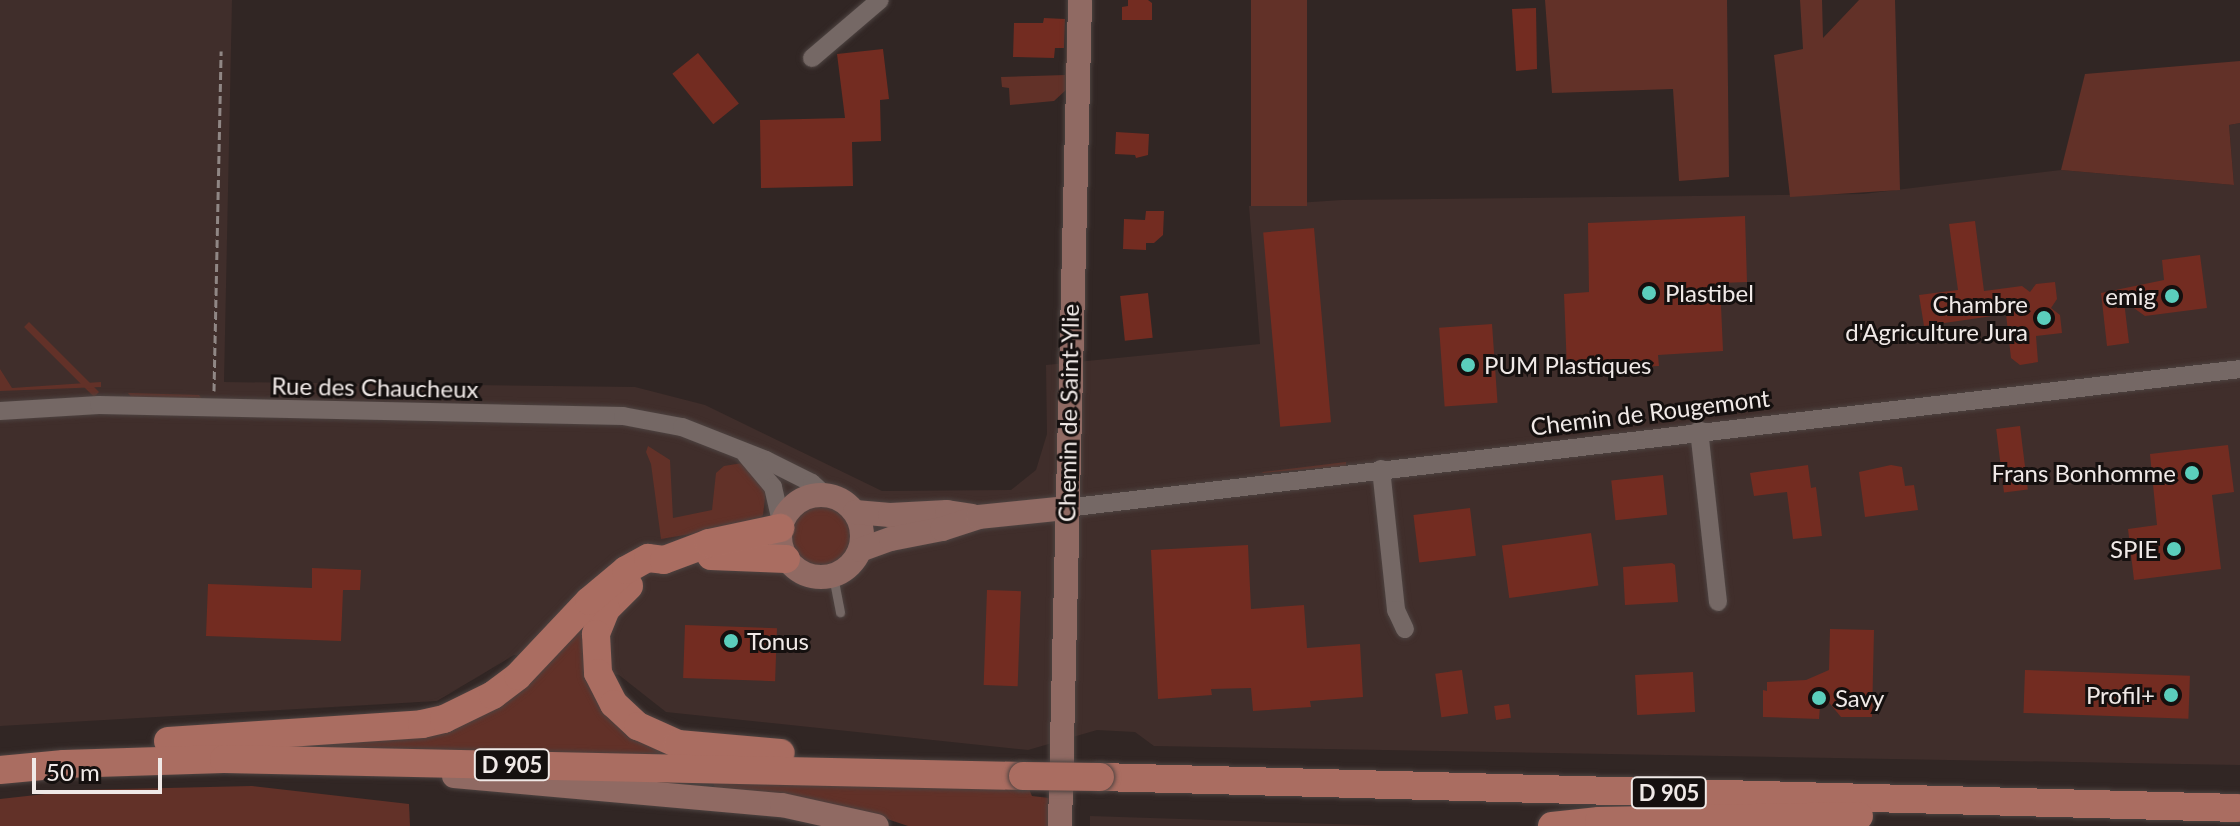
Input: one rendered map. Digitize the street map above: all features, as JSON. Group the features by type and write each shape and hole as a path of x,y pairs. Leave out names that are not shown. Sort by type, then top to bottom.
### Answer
{"main road":[{"path":"781,526 709,543 675,556 615,599 599,621 596,634 602,683 614,704 638,726 678,744 970,765 987,775"},
{"path":"0,754 422,724 444,719 481,702 518,676 615,577 648,558 786,559"},
{"name":"D 905","path":"0,770 79,763 224,759 1100,777 2239,808"},
{"path":"1552,826 1599,821 2239,808"}],"street":[{"path":"812,58 880,0"},
{"name":"Chemin de Saint-Ylie","path":"1060,826 1080,0"},
{"name":"Chemin de Rougemont","path":"1066,508 1699,430 2240,369"},
{"name":"Rue des Chaucheux","path":"0,411 99,405 623,416 682,427 766,460 812,483 824,494"},
{"path":"1699,430 1718,602"},
{"name":"Rue des Chaucheux","path":"744,453 769,479 781,526"},
{"path":"1381,469 1396,610 1405,629"},
{"path":"824,494 836,497 855,512 862,527 860,550 853,563 833,576 810,576 786,559 780,544 781,526 798,502 824,494"},
{"path":"860,550 978,517 1066,508"},
{"path":"855,512 890,515 947,512 978,517"},
{"path":"224,759 667,792 782,805 877,826"}],"lane":[{"path":"833,576 840,612"}],"path":[{"path":"214,408 221,51"}],"shaded area":[{"path":"0,0 232,0 224,382 635,387 705,405 882,491 1011,490 1036,470 1047,434 1046,365 1260,344 1249,206 1342,200 1863,194 2061,170 2234,185 2229,125 2240,123 2240,765 1154,746 1135,732 1097,730 1028,750 666,712 619,675 514,655 437,701 0,726"},
{"path":"1069,0 1067,89 1054,101 1010,105 1009,88 1002,87 1001,77 1065,75"},
{"path":"1251,0 1307,0 1307,206 1251,206"},
{"path":"1545,0 1727,0 1729,177 1679,181 1673,89 1552,93"},
{"path":"1800,0 1822,0 1823,38 1859,0 1895,0 1900,190 1790,197 1774,55 1803,49"},
{"path":"2240,61 2240,123 2229,125 2234,185 2061,170 2085,74"},
{"path":"29,322 99,392 94,397 24,327"},
{"path":"0,369 12,388 101,382 101,387 0,391"},
{"path":"128,393 199,395 202,399 132,398"},
{"path":"648,446 670,460 673,518 712,510 716,473 724,466 742,463 766,490 763,515 756,523 661,539 651,464 646,452"},
{"path":"1346,462 1346,466 1262,473 1263,472"},
{"path":"821,504 839,510 847,518 853,536 847,554 839,562 821,568 803,562 795,554 789,536 795,518 803,510"},
{"path":"586,621 590,663 676,755 264,746 411,732"},
{"path":"713,783 1029,789 1032,796 1049,798 1048,826 908,826 875,815 715,787"},
{"path":"252,786 409,804 410,826 0,826 0,799 81,790"},
{"path":"1090,816 1396,826 1090,826"}],"building":[{"path":"1128,0 1148,0 1152,3 1152,20 1122,20 1122,7 1128,6"},
{"path":"1536,8 1537,69 1516,71 1512,9"},
{"path":"1044,18 1065,19 1064,48 1055,48 1054,58 1013,57 1014,23 1043,23"},
{"path":"883,49 889,99 880,100 881,141 852,142 853,186 761,188 760,120 845,118 837,54"},
{"path":"698,53 739,104 713,124 672,74"},
{"path":"1116,132 1149,134 1148,155 1136,158 1135,155 1115,154"},
{"path":"1146,211 1164,211 1163,235 1154,243 1146,243 1146,250 1123,249 1124,219 1145,220"},
{"name":"Plastibel","path":"1745,216 1747,282 1720,283 1723,351 1658,355 1659,366 1567,370 1564,294 1589,292 1588,223"},
{"path":"1975,221 1984,291 2022,286 2030,292 2036,284 2055,282 2057,299 2051,308 2060,315 2062,333 2036,336 2038,362 2020,365 2011,358 2006,314 1924,326 1919,295 1958,290 1949,224"},
{"path":"1314,228 1331,422 1280,427 1263,232"},
{"name":"emig","path":"2200,255 2207,308 2145,316 2124,301 2129,343 2107,346 2101,293 2164,280 2162,260"},
{"path":"1148,293 1153,338 1125,341 1120,296"},
{"name":"PUM Plastiques","path":"1492,324 1498,403 1445,407 1439,328"},
{"path":"2020,426 2028,490 2004,492 1996,429"},
{"path":"2228,445 2234,492 2212,495 2221,569 2134,580 2128,529 2157,525 2150,454"},
{"path":"1808,465 1811,488 1816,487 1822,536 1793,539 1787,492 1754,496 1750,473"},
{"path":"1891,465 1902,467 1905,486 1914,485 1918,510 1865,517 1859,472"},
{"path":"1663,475 1667,515 1615,520 1611,480"},
{"path":"1470,508 1476,556 1419,563 1413,515"},
{"path":"1591,533 1598,585 1509,598 1502,546"},
{"path":"1248,545 1251,609 1304,605 1307,648 1360,644 1363,697 1310,701 1311,707 1253,711 1251,688 1211,689 1212,695 1158,699 1151,550"},
{"path":"1675,565 1678,602 1625,605 1623,567"},
{"path":"312,568 361,570 360,590 343,590 341,641 206,636 208,584 312,588"},
{"path":"987,590 1021,591 1018,686 984,685"},
{"path":"685,625 777,628 775,681 683,678"},
{"path":"1830,629 1874,630 1872,717 1841,717 1821,693 1819,719 1763,717 1763,690 1767,691 1767,682 1806,680 1829,670"},
{"path":"1462,670 1468,714 1441,717 1435,674"},
{"path":"2025,670 2190,676 2188,719 2023,713"},
{"path":"1693,672 1695,712 1637,715 1635,675"},
{"path":"1509,704 1511,718 1496,720 1494,706"}],"place":[{"name":"Plastibel","path":"1649,293"},
{"name":"emig","path":"2172,296"},
{"name":"Chambre d'Agriculture Jura","path":"2044,318"},
{"name":"PUM Plastiques","path":"1468,365"},
{"name":"Frans Bonhomme","path":"2192,473"},
{"name":"SPIE","path":"2174,549"},
{"name":"Tonus","path":"731,641"},
{"name":"Profil+","path":"2171,695"},
{"name":"Savy","path":"1819,698"}]}
